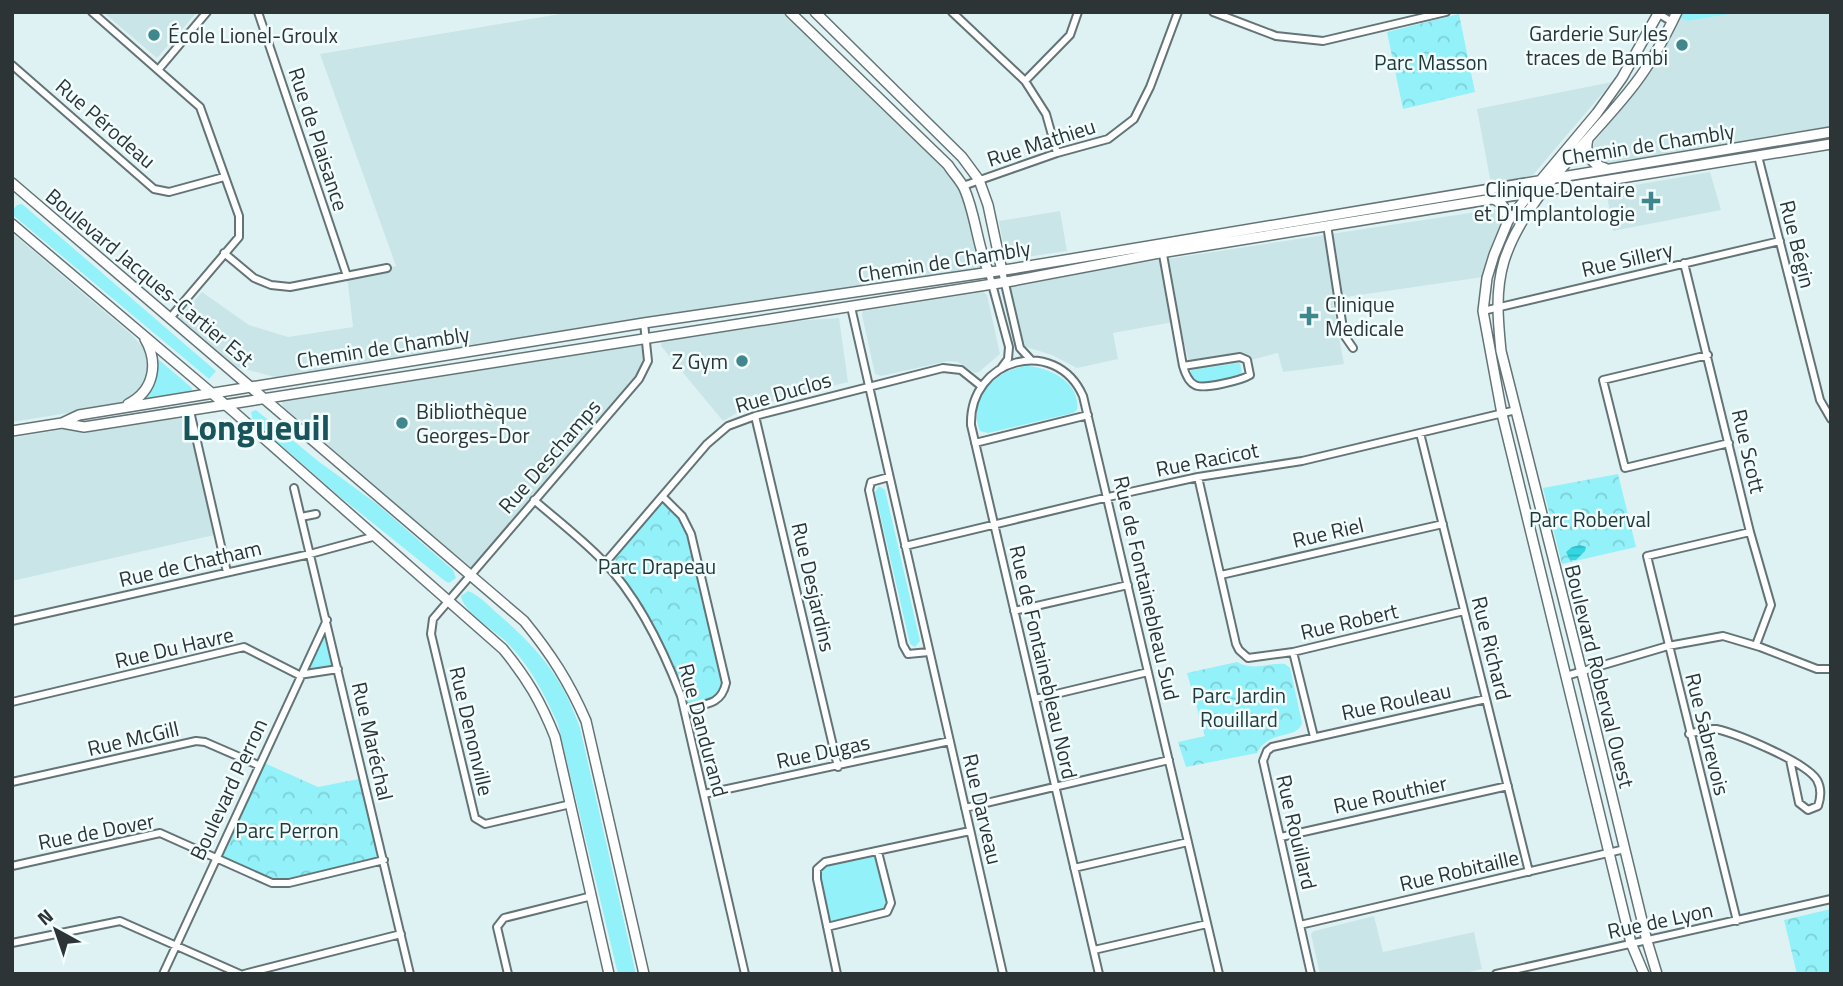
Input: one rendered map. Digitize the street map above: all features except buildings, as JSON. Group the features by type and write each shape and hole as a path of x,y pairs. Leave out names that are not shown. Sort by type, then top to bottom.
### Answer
{"main road":[{"path":"790,12 948,165 963,186 989,273"},
{"path":"815,12 962,157 979,180 988,205 1002,271"},
{"name":"Boulevard Roberval Ouest","path":"1657,974 1501,351 1497,308 1504,261 1520,227 1555,177 1633,85 1677,12"},
{"name":"Boulevard Roberval Ouest","path":"1644,974 1631,943 1502,414 1483,311 1487,278 1508,221 1597,113 1622,78 1658,13"},
{"path":"1622,78 1633,85"},
{"name":"Chemin de Chambly","path":"62,423 83,427 992,284 1325,216 1831,132"},
{"path":"1588,138 1586,147 1589,157 1594,163 1606,168"},
{"name":"Chemin de Chambly","path":"12,431 62,423 79,415 644,323 1162,248 1327,227 1831,144"},
{"name":"Boulevard Jacques-Cartier Est","path":"12,183 524,621 552,655 572,688 586,721 644,974"},
{"path":"1491,198 1505,207 1508,221"},
{"path":"12,224 376,536 503,649 523,673 540,701 555,737 609,974"},
{"path":"121,408 137,400 152,379 154,364 149,346 142,335"},
{"path":"284,414 282,402 287,395"}],"street":[{"path":"92,12 200,107 239,216 239,237 170,318"},
{"path":"158,70 207,12"},
{"name":"Rue de Plaisance","path":"258,12 347,276"},
{"path":"952,12 1025,81 1046,114 1057,153"},
{"path":"1025,81 1070,35 1078,12"},
{"name":"Rue Mathieu","path":"963,186 1057,153 1108,139 1133,119 1150,87 1178,12"},
{"path":"1213,12 1276,36 1323,41 1446,12"},
{"path":"1658,13 1672,22"},
{"name":"Rue Pérodeau","path":"12,65 154,188 169,192 224,177"},
{"name":"Rue Bégin","path":"1758,156 1820,400 1831,419"},
{"path":"1325,216 1344,335 1353,348"},
{"name":"Rue Sillery","path":"1483,311 1780,241"},
{"path":"1162,248 1183,366 1192,383 1199,387 1242,380 1250,375 1247,360 1240,357 1183,366"},
{"path":"224,253 254,278 271,285 290,287 387,268"},
{"name":"Rue Scott","path":"1684,263 1750,532 1771,605 1756,645"},
{"path":"1002,271 1020,348 1033,361"},
{"path":"981,386 1008,359 1009,347 989,273"},
{"name":"Rue Darveau","path":"851,307 1003,974"},
{"name":"Rue Deschamps","path":"449,601 639,379 648,361 644,323"},
{"path":"1708,355 1604,380 1625,468 1729,443"},
{"path":"1001,368 1033,361"},
{"name":"Rue de Fontainebleau Sud","path":"1033,361 1051,364 1070,377 1081,391 1219,974"},
{"name":"Rue Duclos","path":"605,563 707,444 728,426 755,416 947,368 961,370 981,386"},
{"name":"Rue de Fontainebleau Nord","path":"981,386 971,410 971,425 1099,974"},
{"name":"Rue Racicot","path":"905,545 1198,477 1302,461 1516,410"},
{"path":"190,411 227,572"},
{"path":"975,443 1088,415"},
{"name":"Rue Desjardins","path":"755,416 838,767"},
{"name":"Rue Richard","path":"1420,433 1529,872"},
{"path":"889,477 871,482 869,490 903,645 908,654 929,652"},
{"path":"1198,477 1221,575"},
{"name":"Rue Maréchal","path":"294,488 410,974"},
{"path":"663,497 682,516 691,534 726,683 724,695 716,701 684,709"},
{"name":"Rue Dandurand","path":"534,500 605,563 633,600 666,656 684,709 745,974"},
{"path":"301,517 316,514"},
{"name":"Rue Riel","path":"1221,575 1443,524"},
{"name":"Rue Sabrevois","path":"1737,921 1647,556 1750,532"},
{"name":"Rue de Chatham","path":"12,621 310,554 376,536"},
{"name":"Rue Robert","path":"1221,575 1236,643 1242,655 1254,659 1464,611"},
{"path":"1014,611 1128,585"},
{"name":"Rue Denonville","path":"449,601 433,619 431,634 475,818 485,824 571,804"},
{"name":"Boulevard Perron","path":"163,974 299,675 327,620"},
{"path":"1566,676 1668,646 1723,636 1756,645 1817,669 1831,669"},
{"name":"Rue Du Havre","path":"12,702 244,647 299,675"},
{"path":"1293,652 1314,737"},
{"path":"299,675 338,669"},
{"path":"1035,699 1148,672"},
{"name":"Rue Rouleau","path":"1314,737 1486,699"},
{"path":"1689,734 1714,729 1769,748 1808,769 1818,781 1821,796 1818,806 1808,810 1799,803 1790,760"},
{"name":"Rue Rouillard","path":"1311,974 1264,756 1272,747 1314,737"},
{"name":"Rue McGill","path":"12,782 196,741 205,742 258,765"},
{"name":"Rue Dugas","path":"704,794 950,741"},
{"path":"965,808 1169,760"},
{"name":"Rue Routhier","path":"1280,836 1508,786"},
{"path":"837,974 817,869 825,862 970,831"},
{"name":"Rue de Dover","path":"12,866 160,833 272,883 289,883 384,860"},
{"path":"1074,868 1188,842"},
{"name":"Rue Robitaille","path":"1300,925 1625,849"},
{"path":"827,928 887,912 891,903 878,852"},
{"path":"508,974 497,927 504,918 592,896"},
{"name":"Rue de Lyon","path":"1496,974 1530,970 1631,943 1831,899"},
{"path":"12,943 120,921 242,974 401,934"},
{"path":"1094,950 1207,924"}],"shaded area":[{"name":"École Lionel-Groulx","path":"103,12 197,12 157,58"},
{"path":"572,12 790,12 963,186 989,273 302,378 275,377 233,366 179,318 202,292 249,325 288,337 353,327 347,276 396,266 320,54"},
{"path":"1730,12 1831,12 1831,126 1609,165 1596,159 1592,150 1595,141 1638,88 1680,18 1688,21"},
{"path":"1612,82 1532,176 1491,184 1477,109"},
{"path":"1710,172 1721,210 1613,231 1606,190"},
{"path":"1496,209 1501,211 1502,220 1486,259 1483,277 1332,299 1344,364 1283,372 1278,353 1240,363 1191,370 1179,321 1113,333 1118,359 1077,368 1052,355 1023,346 1009,283"},
{"path":"1060,211 1067,251 1006,260 999,221"},
{"path":"12,233 132,335 145,350 149,376 144,388 124,404 12,422"},
{"path":"983,292 987,295 1000,354 979,372 975,373 958,362 948,361 881,376 875,374 863,311"},
{"path":"839,318 848,382 745,408 723,421 661,346 661,330"},
{"path":"641,338 648,354 644,370 470,576 284,414 282,402 287,395"},
{"path":"188,417 214,535 12,581 12,438 65,429 83,433"},
{"path":"1580,545 1586,547 1585,551 1576,560 1570,560 1566,552"},
{"path":"1374,916 1383,952 1474,932 1482,969 1460,974 1320,974 1311,934"}],"green space":[{"path":"1683,12 1729,14 1688,21 1680,18"},
{"name":"Parc Masson","path":"1459,14 1475,92 1403,109 1387,32"},
{"path":"22,204 216,371 209,379 14,216 12,211"},
{"path":"159,360 192,388 191,392 142,401 148,391 156,361"},
{"path":"1240,363 1242,372 1238,376 1197,385 1191,380 1191,370"},
{"path":"1026,366 1044,369 1069,384 1077,400 1077,410 988,433 980,431 977,407 980,397 1004,373"},
{"path":"256,410 318,461 377,504 453,570 456,578 449,583 445,581 339,496 253,421 251,412"},
{"name":"Parc Roberval","path":"1618,474 1636,547 1562,564 1543,488"},
{"path":"879,486 885,490 920,641 915,647 910,644 875,492"},
{"name":"Parc Drapeau","path":"663,497 682,516 691,534 726,683 716,701 684,709 666,656 633,600 605,563"},
{"path":"468,591 487,604 537,652 566,694 580,728 636,974 618,974 558,724 541,689 520,657 466,607 461,596"},
{"path":"327,620 338,669 299,675"},
{"name":"Parc Jardin Rouillard","path":"1237,662 1249,666 1285,664 1290,668 1302,723 1295,731 1268,741 1257,753 1186,767 1178,742 1205,736 1187,673"},
{"name":"Parc Perron","path":"260,761 318,787 364,778 384,860 289,883 272,883 217,857"},
{"path":"878,852 891,903 887,912 827,927 817,869 825,862"},
{"path":"1831,909 1831,974 1797,974 1784,920"}],"place":[{"name":"École Lionel-Groulx","path":"154,35"},
{"name":"Garderie Sur les traces de Bambi","path":"1682,45"},
{"name":"Clinique Dentaire et D'Implantologie","path":"1651,201"},
{"name":"Clinique Medicale","path":"1309,316"},
{"name":"Z Gym","path":"742,361"},
{"name":"Bibliothèque Georges-Dor","path":"402,423"}],"district":[{"name":"Longueuil","path":"256,427"}]}
